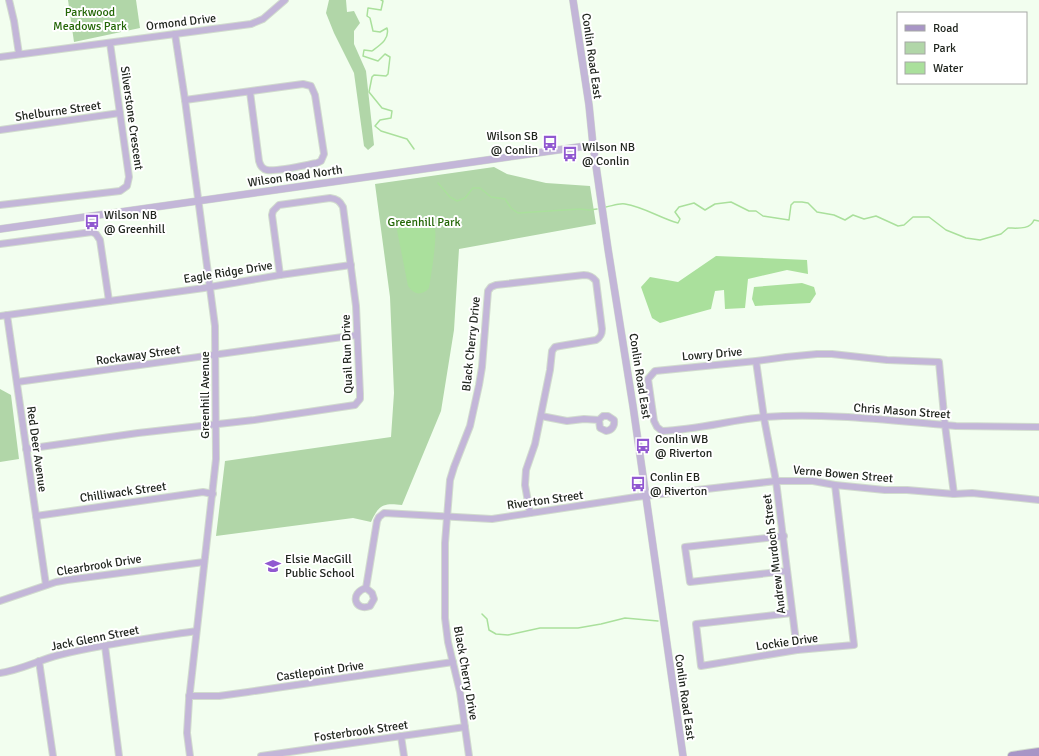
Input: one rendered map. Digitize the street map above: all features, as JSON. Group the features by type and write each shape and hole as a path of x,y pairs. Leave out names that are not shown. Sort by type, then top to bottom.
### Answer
{"main road":[{"path":"1012,756 1039,752"}],"street":[{"path":"8,0 14,22 19,54"},
{"name":"Ormond Drive","path":"0,57 251,24 263,19 285,0"},
{"name":"Conlin Road East","path":"573,0 683,756"},
{"name":"Greenhill Avenue","path":"175,34 186,100 211,287 216,355 216,459 189,696 187,733 190,756"},
{"name":"Silverstone Crescent","path":"0,205 120,191 124,189 129,182 110,43"},
{"path":"186,100 303,84 311,86 315,95 324,154 321,161 317,163 272,170 264,168 260,165 250,92"},
{"name":"Shelburne Street","path":"0,130 120,113"},
{"name":"Wilson Road North","path":"0,229 593,144"},
{"name":"Quail Run Drive","path":"26,449 138,433 254,420 355,405 360,399 356,306 343,207 341,202 330,198 279,205 273,211 272,215 280,275"},
{"path":"0,244 89,232 96,234 100,240 109,301"},
{"name":"Eagle Ridge Drive","path":"0,316 351,266"},
{"name":"Black Cherry Drive","path":"469,756 460,692 448,642 444,609 445,543 450,480 470,426 479,385 482,367 488,291 491,287 496,285 589,275 596,281 602,334 600,338 596,340 555,347 552,351 550,370 535,444 526,470 525,485 530,513"},
{"name":"Red Deer Avenue","path":"7,315 46,585"},
{"name":"Rockaway Street","path":"17,382 357,335"},
{"name":"Lowry Drive","path":"764,418 662,431 657,427 654,421 648,379 655,371 756,361 786,356 817,354 832,354 888,360 939,362 945,425"},
{"name":"Andrew Murdoch Street","path":"756,361 784,536 797,650"},
{"path":"541,416 567,421 584,419 599,420"},
{"name":"Chris Mason Street","path":"764,418 829,416 945,425 1039,427"},
{"path":"945,425 954,494"},
{"name":"Verne Bowen Street","path":"646,496 776,480 813,481 835,485 886,490 907,490 954,494 972,493 1039,500"},
{"name":"Lockie Drive","path":"792,613 696,624 701,666 797,650 854,645 835,485"},
{"name":"Chilliwack Street","path":"36,516 203,492 213,494"},
{"name":"Riverton Street","path":"366,588 377,521 381,514 388,512 492,519 646,496"},
{"path":"784,536 685,547 690,582 787,571"},
{"name":"Clearbrook Drive","path":"0,601 46,585 67,580 204,562"},
{"name":"Jack Glenn Street","path":"0,673 21,668 58,655 196,631"},
{"path":"105,646 120,756"},
{"path":"39,661 54,756"},
{"name":"Castlepoint Drive","path":"189,696 219,696 453,662"},
{"name":"Fosterbrook Street","path":"262,756 465,727"},
{"path":"401,736 404,756"}],"green space":[{"name":"Parkwood Meadows Park","path":"68,0 136,0 140,28 74,42"},
{"path":"329,0 346,0 347,12 354,11 360,23 354,31 354,44 366,71 374,145 368,150 364,146 354,73 334,33 326,13"},
{"name":"Greenhill Park","path":"494,167 507,174 546,183 590,186 596,224 459,249 454,330 441,411 402,505 391,504 383,506 377,511 371,522 353,518 216,536 225,461 391,437 394,393 390,297 375,184"},
{"path":"0,389 11,395 19,459 0,462"}],"water":[{"path":"421,217 430,222 435,229 434,258 429,288 424,292 415,293 408,286 397,230 398,226 403,221"},
{"path":"716,256 807,260 808,274 787,270 748,279 745,308 725,309 724,290 715,291 711,309 660,323 652,318 641,287 650,277 678,282"},
{"path":"802,283 814,287 816,294 810,303 755,306 752,299 754,287"}],"waterway":[{"path":"381,0 383,1 381,10 368,8 367,16 370,18 373,31 380,32 387,28 388,32 386,39 372,51 364,50 363,56 378,61 385,54 390,57 388,74 386,76 374,75 372,77 369,92 382,108 392,111 391,118 380,120 375,126 381,131 407,139 414,149"},
{"path":"438,183 450,197 457,201 465,198 473,188 480,188 491,197 505,199 511,208 518,213 597,209"},
{"path":"606,207 620,204 632,205 678,223 680,219 675,212 679,207 694,203 705,210 715,204 731,202 749,211 756,211 763,216 789,220 791,205 794,202 802,202 808,203 817,212 834,215 845,220 853,215 864,219 876,216 898,226 904,225 913,217 929,217 946,230 966,238 980,240 1001,234 1008,228 1023,228 1030,225 1034,220 1039,221"},
{"path":"482,614 487,619 489,630 496,634 508,635 540,628 578,628 625,618 658,621"}],"place":[{"name":"Wilson SB @ Conlin","path":"550,143"},
{"name":"Wilson NB @ Conlin","path":"570,154"},
{"name":"Wilson NB @ Greenhill","path":"92,222"},
{"name":"Conlin WB @ Riverton","path":"643,446"},
{"name":"Conlin EB @ Riverton","path":"638,484"},
{"name":"Elsie MacGill Public School","path":"273,566"}]}
